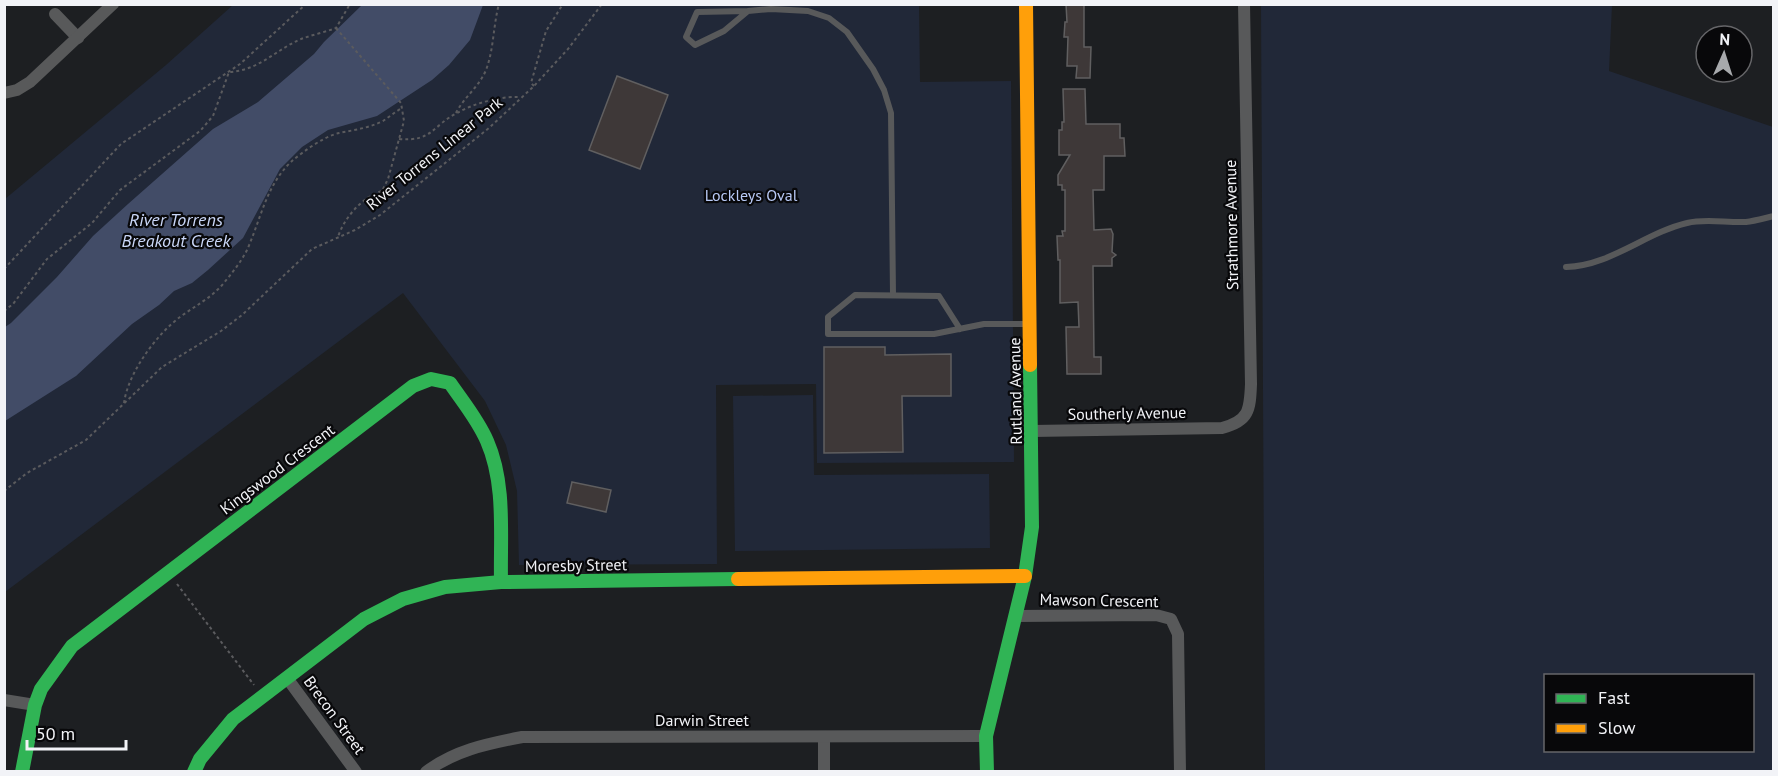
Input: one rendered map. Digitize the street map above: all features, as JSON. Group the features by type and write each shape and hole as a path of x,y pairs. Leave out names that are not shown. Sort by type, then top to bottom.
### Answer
{"street":[{"path":"4,93 17,90 30,82 113,4"},
{"name":"Rutland Avenue","path":"987,771 986,736 1025,576 1032,527 1026,4"},
{"name":"Strathmore Avenue","path":"1222,428 1235,425 1245,417 1251,403 1244,4"},
{"path":"56,14 78,38"},
{"name":"Kingswood Crescent","path":"22,771 35,705 41,689 72,646 413,386 431,379 450,383 472,414 490,448 498,484 501,582"},
{"name":"Southerly Avenue","path":"1032,431 1222,428"},
{"name":"Moresby Street","path":"194,771 200,759 233,719 364,619 403,599 445,587 501,582 1025,576"},
{"name":"Mawson Crescent","path":"1016,616 1156,615 1171,619 1178,634 1180,771"},
{"name":"Brecon Street","path":"287,678 356,771"},
{"path":"4,700 35,705"},
{"name":"Darwin Street","path":"426,771 438,763 477,746 522,737 986,736"},
{"path":"824,737 824,771"}],"lane":[{"path":"748,11 724,31 695,45 687,37 697,12 771,9 808,10 829,18 847,32 861,50 884,90 891,113 893,295"},
{"path":"1566,267 1580,267 1622,252 1660,232 1685,223 1700,220 1749,222 1773,216"},
{"path":"960,329 939,296 855,295 828,317 828,334 934,334 960,329 984,324 1031,324"}],"path":[{"path":"4,269 121,144 229,72 270,39 306,4"},
{"path":"229,72 269,60 299,40 336,28 350,4"},
{"path":"456,113 462,102 479,83 486,69 492,50 499,4"},
{"path":"534,86 531,83 546,31 563,4"},
{"name":"River Torrens Linear Park","path":"4,491 27,473 86,440 162,367 221,332 312,249 380,215 489,128 534,86 568,49 602,4"},
{"path":"336,28 401,103 404,121 388,179 382,191 359,205 341,228 338,237"},
{"path":"4,311 14,304 47,259 93,223 120,190 200,131 213,116 229,72"},
{"path":"399,139 414,140 426,136 456,113 504,97 521,98"},
{"path":"124,403 126,390 144,356 161,334 201,304 236,268 246,250 265,200 292,162 324,140 337,134 373,125 402,108"},
{"path":"169,572 262,697"}],"green space":[{"name":"Lockleys Oval","path":"233,5 919,5 920,82 1011,81 1014,462 817,463 816,384 716,385 717,564 519,565 517,491 506,445 485,401 403,293 5,592 5,199 166,65"},
{"path":"1261,5 1612,5 1609,71 1773,127 1773,771 1265,771"},
{"path":"813,395 814,475 989,474 990,548 735,551 733,396"}],"water":[{"name":"River Torrens Breakout Creek","path":"362,5 483,5 470,40 449,65 432,80 377,116 328,130 302,147 280,169 243,238 192,283 174,291 132,324 76,376 5,421 5,327 57,277 93,236 128,204 213,129 258,102 314,54"}],"building":[{"path":"1066,4 1084,4 1084,47 1091,47 1090,78 1076,78 1077,66 1067,66 1068,37 1064,37 1065,22 1067,22"},
{"path":"617,76 668,95 640,169 589,150"},
{"path":"1063,89 1085,89 1086,124 1120,124 1120,138 1124,138 1125,156 1104,156 1104,190 1093,190 1094,230 1111,229 1112,252 1116,255 1112,258 1112,266 1093,266 1094,357 1101,357 1101,374 1067,374 1066,327 1079,327 1078,302 1060,303 1060,260 1058,260 1057,236 1063,236 1062,231 1065,231 1065,190 1062,190 1062,185 1058,185 1058,175 1070,155 1059,155 1059,130 1062,130 1062,122 1064,122"},
{"path":"824,347 885,347 885,355 951,354 951,396 902,396 903,452 824,453"},
{"path":"572,482 611,490 606,512 567,503"}],"traffic: fast":[{"path":"987,772 986,736 1025,576 1032,527 1030,365"},
{"path":"22,772 35,705 41,689 72,646 413,386 431,379 450,383 479,426 493,458 500,492 501,582"},
{"path":"194,772 200,759 233,719 364,619 403,599 445,587 501,582 738,579"}],"traffic: slow":[{"path":"1026,4 1030,365"},
{"path":"738,579 1025,576"}]}
